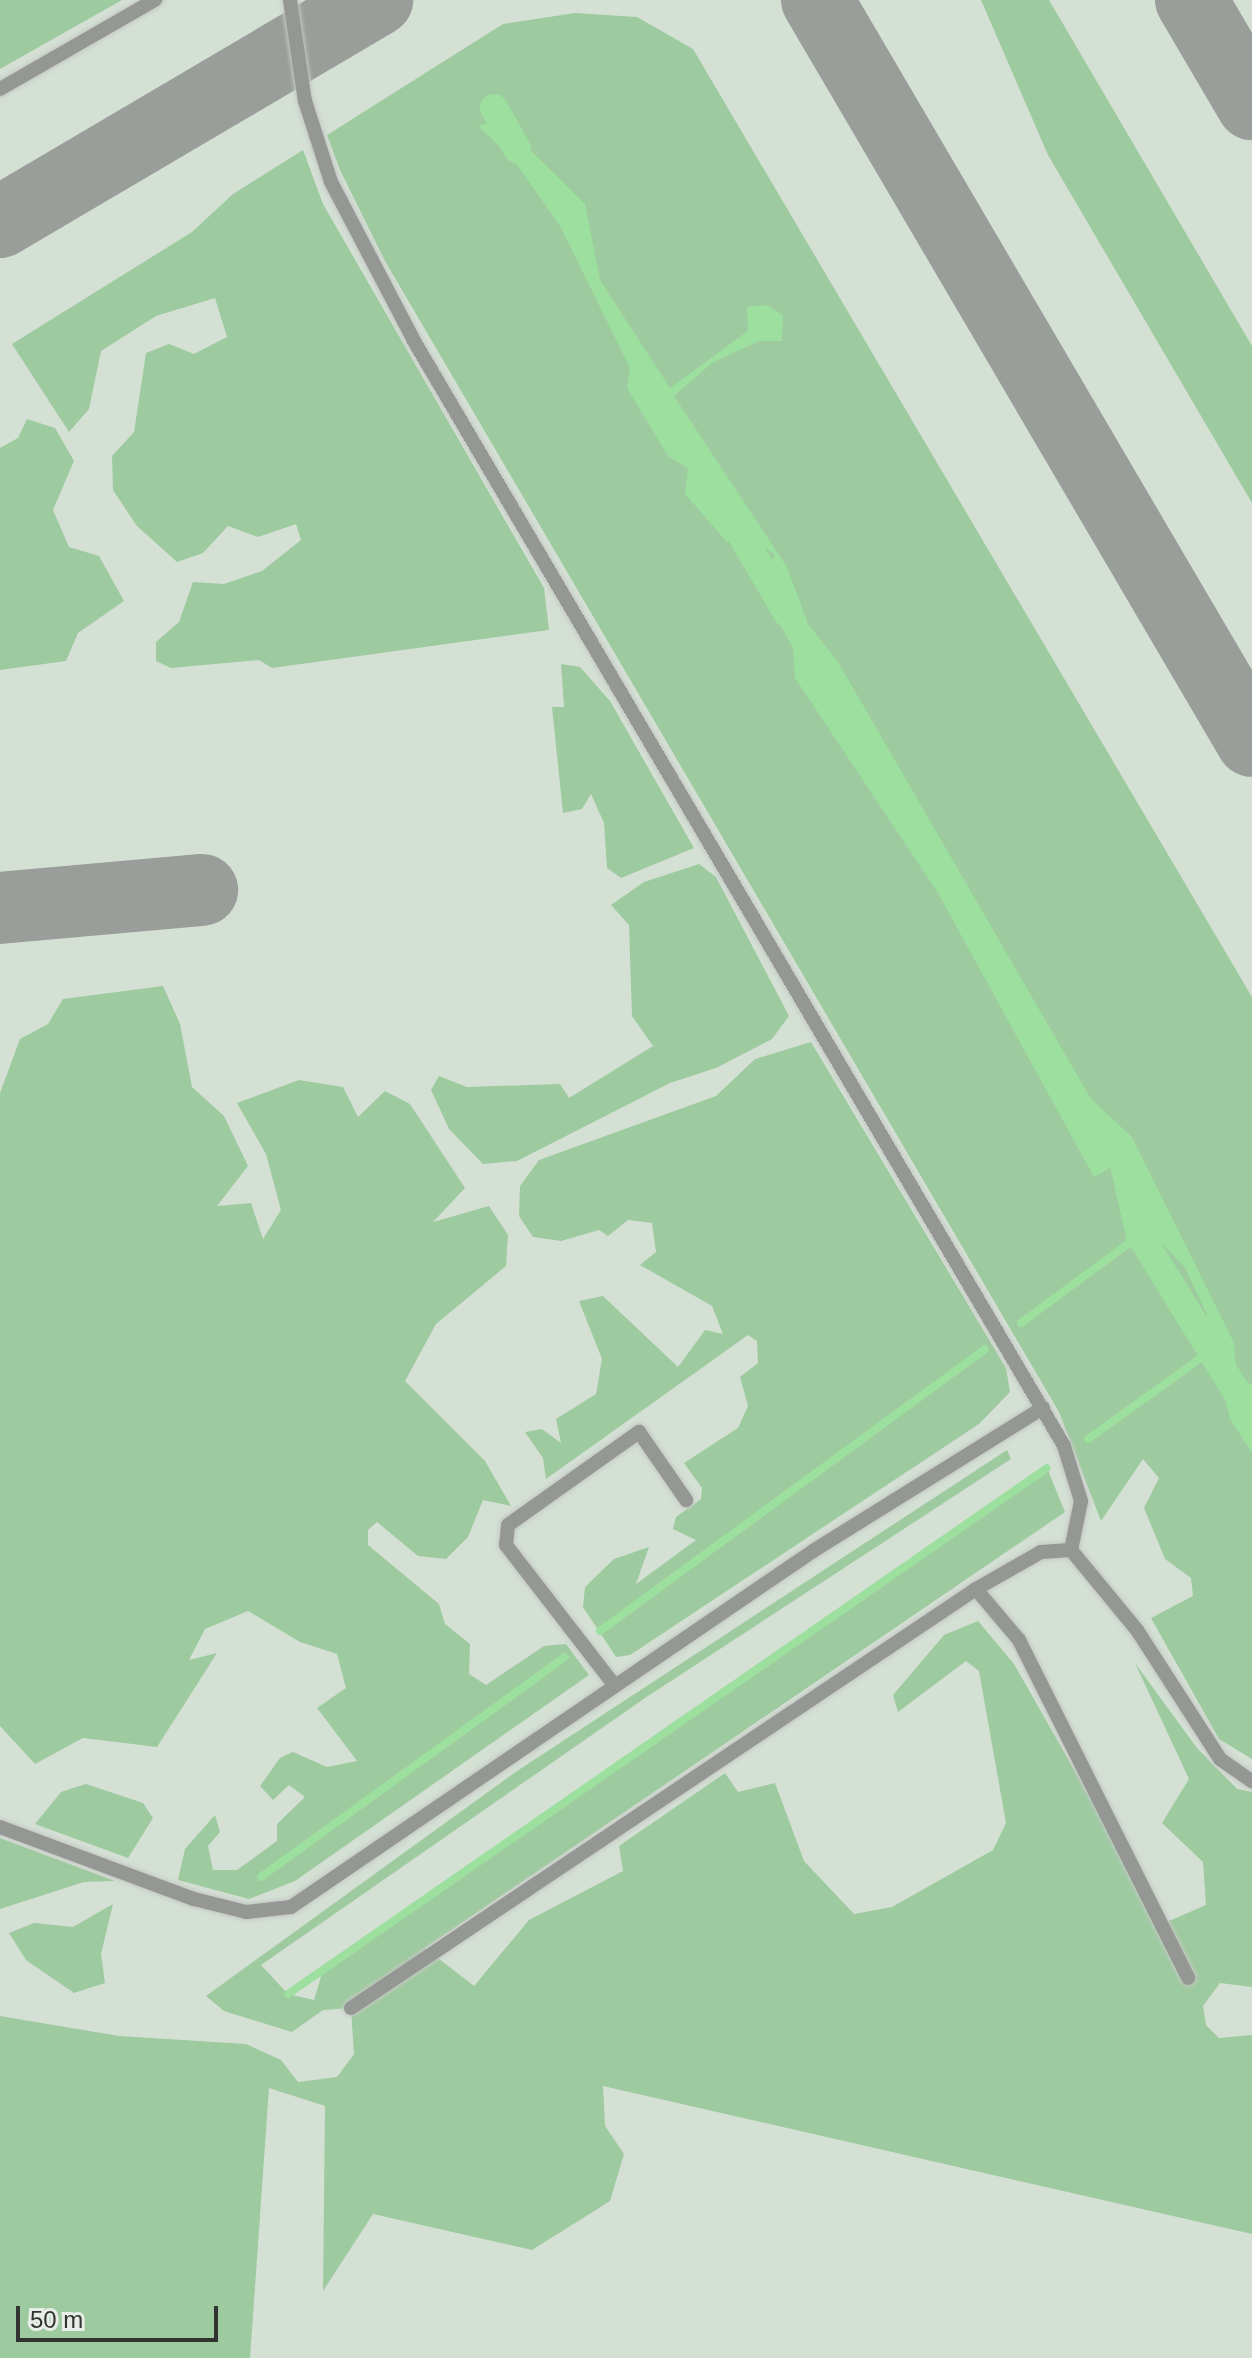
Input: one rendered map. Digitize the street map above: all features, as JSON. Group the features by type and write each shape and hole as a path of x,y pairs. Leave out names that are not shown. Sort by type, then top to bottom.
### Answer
{"lane":[{"path":"0,89 155,0"},
{"path":"290,0 305,101 331,182 414,341 1043,1408 1081,1501 1071,1550"},
{"path":"0,1827 194,1899 246,1912 291,1907 615,1686 1043,1408"},
{"path":"615,1686 506,1545 508,1525 639,1432 686,1500"},
{"path":"351,2008 976,1589 1041,1552 1071,1550"},
{"path":"1071,1550 1137,1630 1220,1759 1252,1781"},
{"path":"976,1589 1019,1640 1188,1978"}],"shaded area":[{"path":"0,0 1252,0 1252,2358 0,2358"},
{"path":"0,0 122,0 0,69"},
{"path":"981,0 1049,0 1252,346 1252,503 1048,155"},
{"path":"575,13 637,17 693,49 1252,997 1252,1759 1219,1739 1151,1618 1193,1596 1191,1578 1165,1559 1144,1508 1159,1478 1143,1459 1101,1521 1059,1412 385,261 340,170 327,135 503,24"},
{"path":"499,119 585,204 600,280 670,388 748,331 747,307 767,305 783,315 782,341 759,341 712,363 674,396 787,567 808,624 838,662 1091,1099 1132,1137 1234,1343 1237,1380 1252,1384 1252,1453 1230,1419 1226,1403 1236,1391 1198,1333 1207,1314 1184,1266 1153,1235 1140,1235 1145,1192 1123,1161 1094,1177 938,893 795,678 793,648 759,586 775,555 749,536 727,542 685,494 688,468 668,456 627,388 630,368 560,226 513,159 478,126"},
{"path":"303,150 323,204 544,588 549,630 272,668 259,660 171,668 156,661 156,642 179,622 193,582 224,584 262,571 301,540 296,524 258,537 228,526 203,553 177,562 137,526 113,490 112,456 134,432 146,353 169,344 194,354 227,337 215,298 156,316 101,351 89,409 69,432 12,344 192,232 233,194"},
{"path":"27,419 55,428 74,461 53,510 69,547 99,556 124,601 78,633 66,661 0,670 0,448 18,438"},
{"path":"561,664 580,667 610,701 694,848 621,878 607,868 604,823 591,794 582,809 563,813 552,707 564,707"},
{"path":"699,864 716,877 789,1016 772,1039 716,1068 670,1083 517,1161 483,1164 449,1129 431,1090 439,1076 467,1087 560,1084 569,1098 653,1046 632,1016 629,925 611,905 644,882"},
{"path":"163,986 180,1024 192,1087 224,1116 248,1166 217,1206 251,1203 263,1239 281,1210 266,1154 237,1103 299,1080 343,1087 358,1117 385,1091 410,1104 465,1188 433,1222 489,1206 508,1235 506,1266 436,1324 405,1381 485,1461 511,1506 483,1500 468,1537 446,1559 418,1556 377,1522 368,1530 368,1545 439,1604 445,1624 470,1644 469,1674 486,1685 544,1646 566,1644 589,1675 295,1881 249,1899 178,1880 185,1849 215,1815 220,1832 208,1846 213,1870 237,1870 277,1841 277,1824 305,1797 289,1785 273,1800 260,1786 280,1758 293,1752 327,1767 357,1761 317,1708 346,1688 337,1654 300,1642 248,1611 205,1629 189,1660 217,1653 157,1747 83,1738 35,1764 0,1726 0,1093 20,1039 48,1024 63,999"},
{"path":"811,1042 1006,1368 1010,1392 979,1424 630,1655 616,1657 583,1607 585,1587 614,1559 649,1547 636,1584 696,1540 673,1529 676,1517 701,1499 702,1488 684,1463 738,1428 748,1406 740,1377 758,1363 757,1341 748,1335 546,1479 543,1458 525,1432 542,1429 561,1443 556,1419 596,1394 602,1359 579,1301 603,1296 678,1367 705,1330 723,1334 712,1306 640,1265 656,1252 652,1223 628,1220 608,1236 599,1230 561,1241 533,1237 519,1216 520,1186 539,1160 716,1096 755,1059"},
{"path":"1007,1450 1011,1459 648,1696 261,1965 288,1994 314,2000 323,1970 1047,1468 1065,1512 425,1948 474,1986 529,1920 623,1871 619,1846 725,1773 738,1792 775,1783 804,1861 854,1914 892,1907 993,1850 1006,1823 979,1671 966,1661 898,1712 893,1695 944,1635 978,1621 1014,1664 1162,1924 1206,1905 1203,1862 1162,1823 1189,1779 1135,1663 1197,1748 1237,1789 1252,1792 1252,1987 1220,1983 1203,2006 1206,2025 1219,2038 1252,2035 1252,2234 603,2086 605,2126 624,2154 610,2201 532,2250 373,2214 323,2291 325,2106 269,2088 250,2358 0,2358 0,2016 119,2036 246,2044 281,2060 298,2082 337,2077 354,2054 351,2008 323,2010 292,2032 224,2011 206,1996 517,1771"},
{"path":"86,1784 143,1803 153,1818 128,1858 35,1824 61,1792"},
{"path":"0,1838 115,1881 84,1882 0,1909"},
{"path":"113,1904 101,1954 105,1983 74,1993 26,1960 9,1933 34,1923 73,1927"}],"waterway":[{"path":"494,108 517,149"},
{"path":"725,507 787,613"},
{"path":"1103,1129 1123,1161 1140,1235 1252,1417"},
{"path":"1021,1323 1140,1235"},
{"path":"600,1631 985,1349"},
{"path":"1088,1439 1208,1353"},
{"path":"288,1994 1047,1468"},
{"path":"261,1877 565,1657"}],"taxiway":[{"path":"0,222 377,0"},
{"path":"817,0 1252,741"},
{"path":"1191,0 1252,104"},
{"path":"0,908 202,890"}]}
